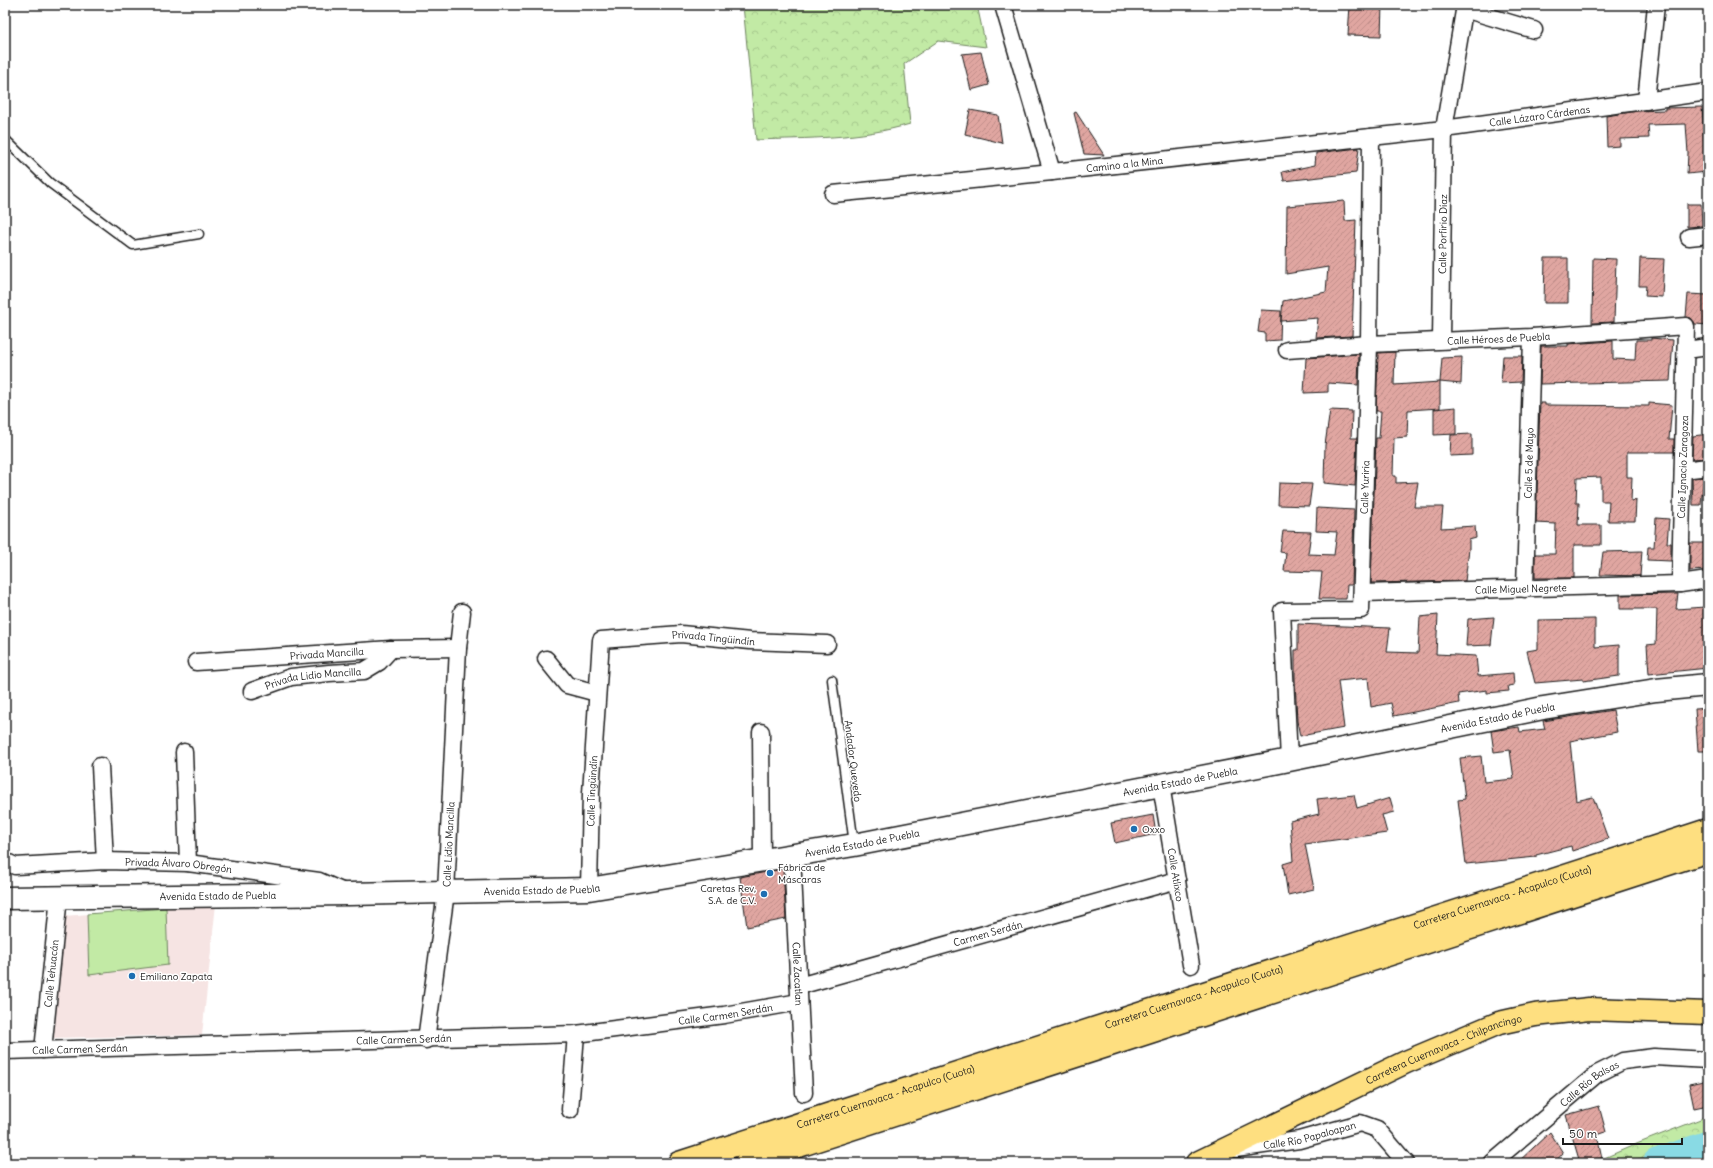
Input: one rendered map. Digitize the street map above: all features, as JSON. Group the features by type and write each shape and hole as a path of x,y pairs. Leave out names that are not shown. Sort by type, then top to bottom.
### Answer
{"main road":[{"name":"Carretera Cuernavaca - Acapulco (Cuota)","path":"679,1163 1708,830"},
{"name":"Carretera Cuernavaca - Acapulco (Cuota)","path":"746,1163 1706,855"},
{"name":"Carretera Cuernavaca - Chilpancingo","path":"1197,1163 1406,1062 1499,1023 1535,1015 1589,1009 1708,1013"}],"street":[{"path":"1003,5 1052,172"},
{"path":"1646,101 1656,5"},
{"path":"1464,7 1534,30"},
{"name":"Calle Porfirio Díaz","path":"1441,340 1444,129 1464,7"},
{"name":"Calle Lázaro Cárdenas","path":"1371,137 1444,129 1708,92"},
{"name":"Camino a la Mina","path":"833,194 1371,137"},
{"name":"Calle Yuriria","path":"1289,760 1282,611 1361,610 1369,344 1371,137"},
{"path":"1689,237 1708,235"},
{"name":"Calle Héroes de Puebla","path":"1287,350 1441,340 1532,337 1686,326 1686,350"},
{"name":"Calle 5 de Mayo","path":"1525,589 1532,337"},
{"path":"1686,350 1708,347"},
{"name":"Calle Ignacio Zaragoza","path":"1680,584 1686,350"},
{"path":"1683,470 1708,467"},
{"name":"Calle Miguel Negrete","path":"1362,593 1680,584 1708,580"},
{"path":"458,648 462,612"},
{"name":"Privada Tingüindín","path":"601,640 681,634 750,641 827,644"},
{"name":"Calle Tingüindín","path":"589,889 591,793 601,640"},
{"name":"Privada Mancilla","path":"196,662 391,649 458,648"},
{"name":"Calle Lidio Mancilla","path":"426,1040 446,892 458,648"},
{"name":"Privada Lidio Mancilla","path":"252,691 291,678 329,673 364,672 379,662 391,649"},
{"path":"546,659 567,685 597,693"},
{"name":"Avenida Estado de Puebla","path":"5,898 349,894 589,889 854,845 1161,786 1543,708 1656,690 1708,685"},
{"path":"761,732 762,860"},
{"path":"184,752 188,863"},
{"path":"100,766 105,861"},
{"name":"Calle Atlixco","path":"1161,786 1191,965"},
{"name":"Calle Zacatlan","path":"792,855 804,1093"},
{"name":"Privada Álvaro Obregón","path":"5,861 15,866 105,861 188,863 319,881 349,894"},
{"name":"Carmen Serdán","path":"799,986 1177,880"},
{"name":"Calle Tehuacán","path":"44,1050 59,897"},
{"name":"Calle Carmen Serdán","path":"5,1051 426,1040 576,1034 724,1015 800,1002"},
{"path":"570,1110 576,1034"},
{"name":"Calle Río Balsas","path":"1492,1163 1597,1074 1623,1062 1654,1057 1708,1060"},
{"name":"Calle Río Papaloapan","path":"1221,1152 1299,1140 1360,1123 1377,1129 1406,1163"}],"lane":[{"path":"5,139 50,182 133,245 199,234"},
{"name":"Andador Quevedo","path":"832,680 854,845"}],"shaded area":[{"name":"Emiliano Zapata","path":"216,904 202,1035 49,1038 64,916"}],"green space":[{"path":"743,5 977,5 986,47 938,41 904,64 910,124 872,133 834,137 756,140"},
{"path":"166,908 168,965 89,975 87,914"},
{"path":"1708,1116 1708,1141 1623,1163 1593,1163 1634,1145"}],"building":[{"path":"1350,5 1382,5 1381,36 1348,35"},
{"path":"981,52 989,85 971,90 962,54"},
{"path":"1702,107 1705,151 1708,150 1708,172 1687,174 1688,153 1686,124 1648,125 1649,138 1620,139 1620,146 1607,147 1606,116 1638,111 1665,110 1665,108"},
{"path":"970,110 998,115 1002,143 965,134"},
{"path":"1076,112 1104,155 1084,154 1074,113"},
{"path":"1359,148 1356,173 1284,181 1282,172 1315,165 1316,153"},
{"path":"1344,201 1345,221 1356,220 1352,336 1316,338 1318,318 1281,321 1283,301 1326,292 1328,267 1286,274 1287,206"},
{"path":"1687,204 1701,204 1702,226 1687,227"},
{"path":"1545,258 1568,258 1568,303 1544,303"},
{"path":"1593,258 1616,259 1614,322 1592,323"},
{"path":"1640,258 1664,259 1662,297 1645,296 1646,286 1639,286"},
{"path":"1688,294 1708,295 1708,325 1695,324 1691,318 1686,317"},
{"path":"1261,310 1281,311 1280,340 1265,341 1265,333 1258,332"},
{"path":"1651,338 1673,340 1670,381 1540,384 1541,346 1568,346 1568,344 1613,341 1613,359 1635,360 1636,340 1651,340"},
{"path":"1395,352 1394,385 1440,382 1440,408 1408,410 1407,437 1394,438 1393,476 1396,476 1396,483 1418,482 1414,507 1443,507 1441,528 1475,526 1476,538 1469,540 1465,581 1371,583 1376,438 1379,438 1381,411 1376,411 1378,353"},
{"path":"1359,354 1358,385 1328,383 1328,392 1304,393 1306,358"},
{"path":"1503,356 1522,356 1521,382 1501,383"},
{"path":"1462,357 1461,384 1440,382 1442,358"},
{"path":"1540,403 1545,403 1545,405 1649,406 1649,403 1672,405 1669,439 1674,439 1674,452 1627,452 1627,477 1632,477 1631,501 1636,500 1635,521 1608,521 1609,501 1601,501 1601,477 1577,478 1576,503 1579,503 1578,525 1601,525 1601,545 1574,545 1574,578 1535,578 1535,554 1555,554 1556,524 1536,523"},
{"path":"1456,407 1456,434 1434,435 1434,409"},
{"path":"1330,410 1352,411 1351,438 1357,438 1355,486 1324,483 1325,445"},
{"path":"1472,434 1472,455 1450,456 1451,435"},
{"path":"1708,434 1708,458 1692,459 1693,436"},
{"path":"1704,477 1701,505 1693,505 1692,478"},
{"path":"1279,483 1312,484 1309,506 1278,505"},
{"path":"1317,508 1354,510 1352,585 1347,585 1346,599 1319,599 1322,572 1284,571 1286,553 1280,552 1283,531 1311,532 1308,554 1334,555 1337,532 1316,531"},
{"path":"1656,518 1669,519 1667,543 1671,543 1671,561 1647,560 1648,547 1654,547"},
{"path":"1690,543 1708,543 1708,570 1690,571"},
{"path":"1642,551 1640,576 1600,575 1603,552"},
{"path":"1678,594 1676,609 1705,607 1708,638 1708,668 1649,674 1647,645 1656,644 1657,609 1620,609 1620,595"},
{"path":"1438,615 1436,654 1476,656 1478,676 1513,673 1514,685 1508,686 1509,691 1487,693 1487,690 1458,694 1459,703 1394,716 1391,703 1371,707 1368,678 1338,681 1344,728 1300,736 1297,721 1295,679 1295,650 1298,650 1298,624 1390,628 1387,652 1418,653 1420,617"},
{"path":"1494,617 1491,645 1466,646 1468,619"},
{"path":"1595,619 1595,647 1619,645 1619,676 1583,681 1583,679 1535,683 1527,651 1538,649 1538,620"},
{"path":"1708,708 1708,751 1698,751 1695,709"},
{"path":"1613,710 1617,732 1570,741 1576,801 1593,797 1608,839 1572,851 1571,846 1536,855 1536,857 1466,864 1458,800 1465,799 1460,758 1481,756 1484,782 1514,779 1510,750 1494,752 1491,731 1519,727 1520,732 1545,729 1543,721"},
{"path":"1354,795 1357,808 1390,798 1394,812 1382,815 1387,833 1305,844 1314,889 1288,895 1283,864 1293,861 1290,821 1319,814 1317,799"},
{"path":"1153,815 1156,834 1115,843 1111,823"},
{"name":"Caretas Rev, S.A. de C.V.","path":"783,869 786,919 747,927 740,877"},
{"path":"1708,1080 1708,1105 1694,1108 1689,1084"},
{"path":"1599,1106 1606,1132 1597,1135 1602,1158 1580,1163 1566,1115"},
{"path":"1550,1132 1563,1153 1554,1163 1517,1163"}],"waterway":[{"path":"1657,1163 1708,1145"}],"place":[{"name":"Oxxo","path":"1134,829"},
{"name":"Fábrica de Máscaras","path":"770,873"},
{"name":"Caretas Rev, S.A. de C.V.","path":"764,894"},
{"name":"Emiliano Zapata","path":"132,976"}]}
